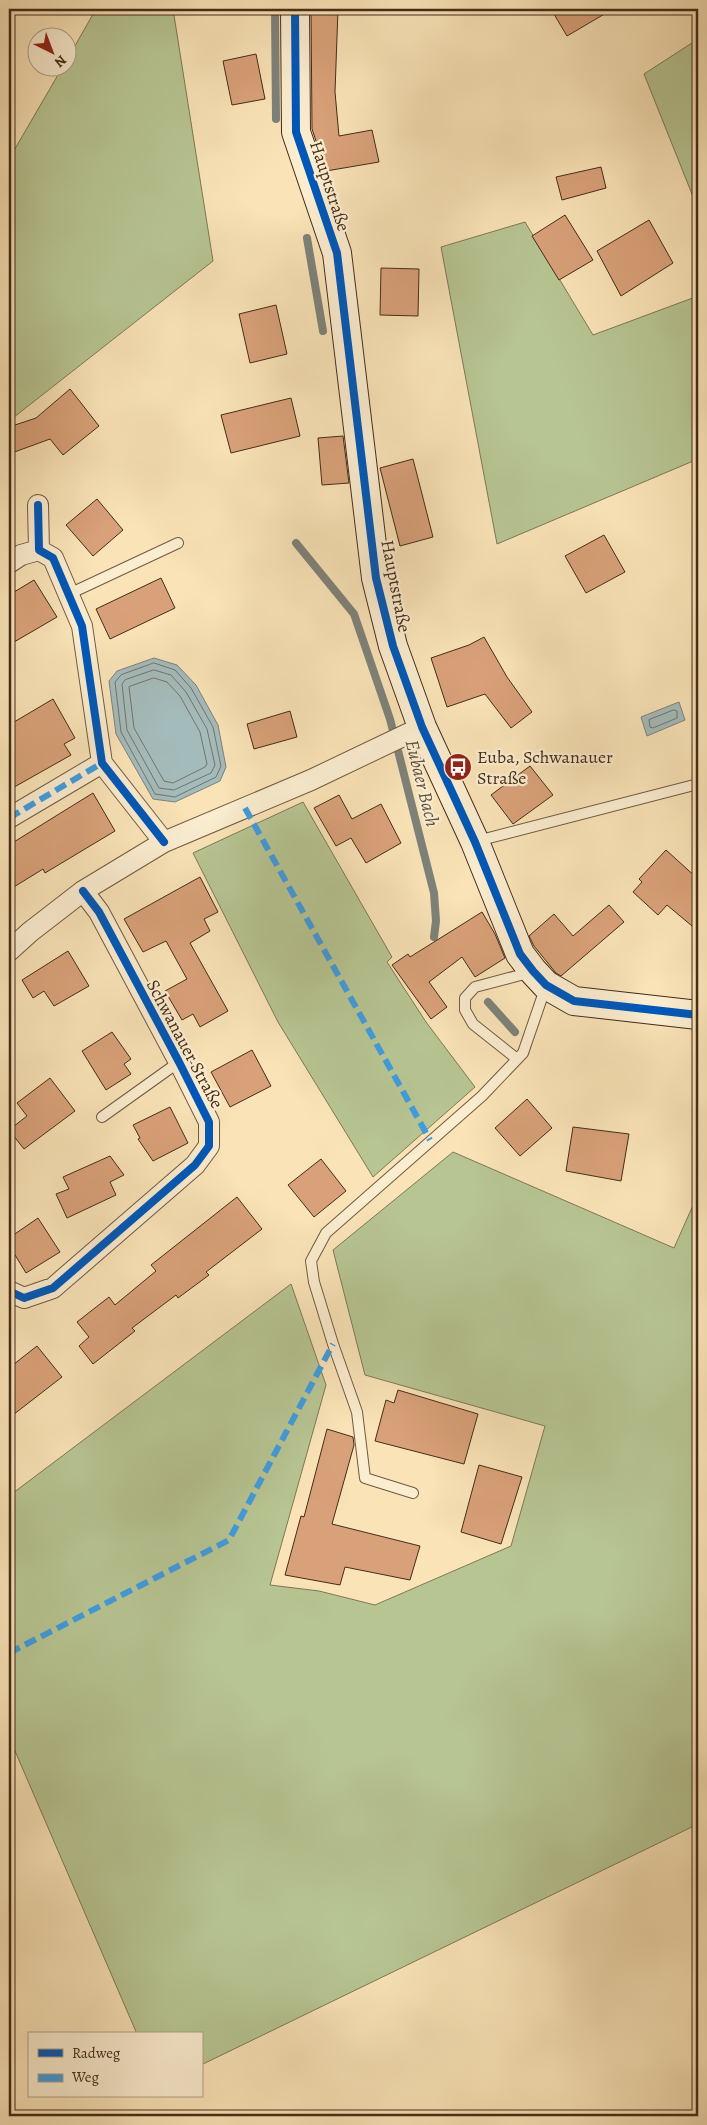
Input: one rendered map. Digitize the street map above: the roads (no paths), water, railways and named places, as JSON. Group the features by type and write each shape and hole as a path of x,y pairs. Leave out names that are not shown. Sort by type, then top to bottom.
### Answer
{"street":[{"name":"Hauptstraße","path":"295,9 296,132 337,253 376,578 416,730 475,842 520,954 540,978 574,1001 698,1015"},
{"path":"38,505 39,550"},
{"path":"9,563 21,555 39,550 53,558 82,626 102,763 164,842"},
{"path":"9,951 30,932 83,892 164,842 302,784 416,730"},
{"path":"9,818 102,763"},
{"name":"Schwanauer Straße","path":"9,1291 24,1298 53,1288 195,1165 209,1146 209,1122 180,1062 98,912 83,892"}],"lane":[{"path":"69,594 178,543"},
{"path":"475,842 698,784"},
{"path":"412,1493 365,1478 357,1412 332,1344 316,1291 311,1261 326,1233 376,1186 482,1096 517,1060 523,1053 540,978 475,987 465,998 465,1010 473,1024 517,1060"},
{"path":"102,1117 180,1062"}],"water":[{"path":"154,658 177,665 196,685 218,725 226,767 220,781 175,802 153,799 116,734 109,681 117,671"},
{"path":"679,702 685,720 647,736 641,717"}],"waterway":[{"name":"Eubaer Bach","path":"275,9 276,119"},
{"path":"307,238 323,331"},
{"name":"Eubaer Bach","path":"296,543 354,614 390,719 434,893 436,921 434,937"},
{"path":"488,1002 515,1032"}],"place":[{"name":"Euba, Schwanauer Straße","path":"458,767"}]}
